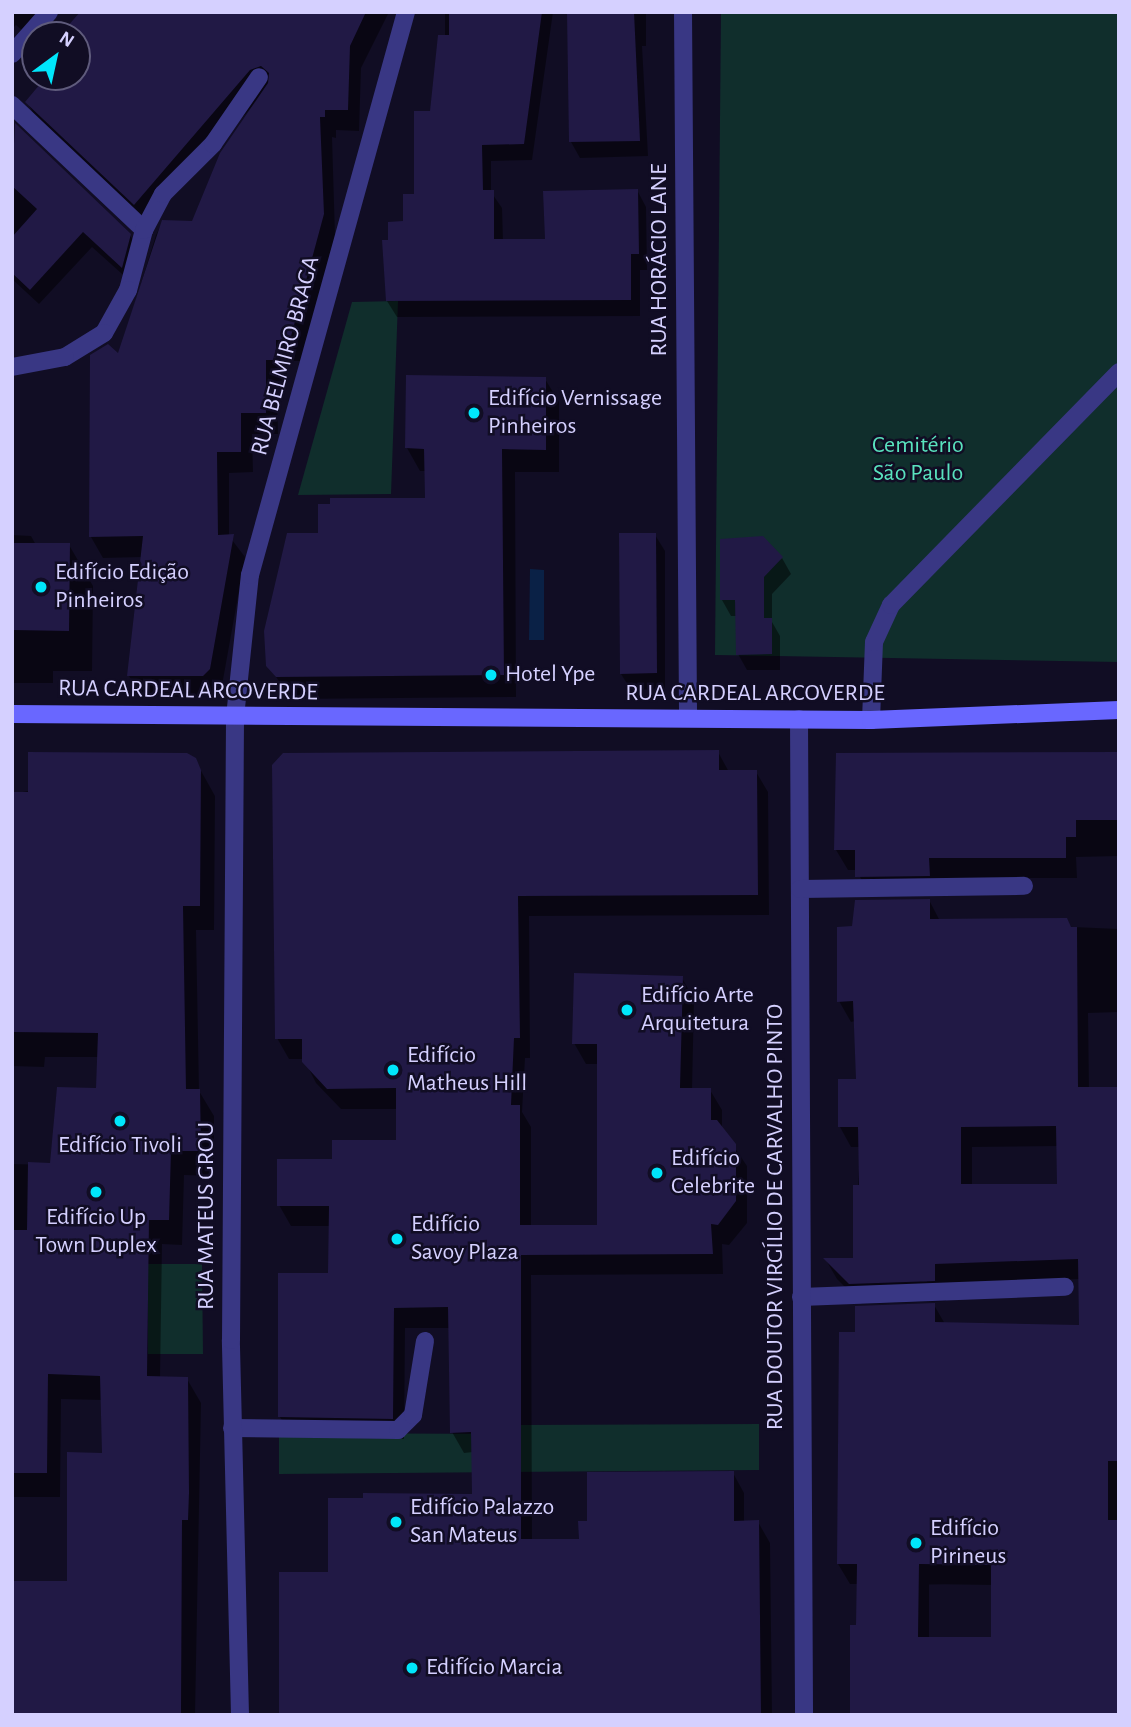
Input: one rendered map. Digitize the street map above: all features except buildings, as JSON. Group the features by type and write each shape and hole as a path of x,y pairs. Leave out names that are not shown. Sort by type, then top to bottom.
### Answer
{"main road":[{"name":"RUA CARDEAL ARCOVERDE","path":"12,714 871,720 1119,710"}],"street":[{"path":"12,54 49,12"},
{"name":"RUA BELMIRO BRAGA","path":"234,717 250,575 406,12"},
{"name":"RUA HORÁCIO LANE","path":"683,12 688,718"},
{"path":"12,367 65,357 104,333 128,290 144,230 163,194 213,144 259,77"},
{"path":"12,105 144,230"},
{"path":"871,720 874,642 891,605 1119,372"},
{"name":"RUA MATEUS GROU","path":"234,717 233,1428 240,1715"},
{"name":"RUA DOUTOR VIRGÍLIO DE CARVALHO PINTO","path":"799,719 804,1715"},
{"path":"800,889 1024,886"},
{"path":"802,1297 1065,1287"},
{"path":"233,1428 398,1430 413,1415 425,1341"}],"green space":[{"name":"Cemitério São Paulo","path":"721,12 1119,12 1119,662 715,655"},
{"path":"398,301 391,494 298,495 352,302"},
{"path":"148,1264 202,1264 203,1354 148,1354"},
{"path":"759,1424 759,1470 279,1474 279,1433 520,1434 521,1425"}],"water":[{"path":"530,569 544,570 544,640 529,640"}],"place":[{"name":"Edifício Vernissage Pinheiros","path":"474,413"},
{"name":"Edifício Edição Pinheiros","path":"41,587"},
{"name":"Hotel Ype","path":"491,675"},
{"name":"Edifício Arte Arquitetura","path":"627,1010"},
{"name":"Edifício Matheus Hill","path":"393,1070"},
{"name":"Edifício Tivoli","path":"120,1121"},
{"name":"Edifício Celebrite","path":"657,1173"},
{"name":"Edifício Up Town Duplex","path":"96,1192"},
{"name":"Edifício Savoy Plaza","path":"397,1239"},
{"name":"Edifício Palazzo San Mateus","path":"396,1522"},
{"name":"Edifício Pirineus","path":"916,1543"},
{"name":"Edifício Marcia","path":"412,1668"}]}
